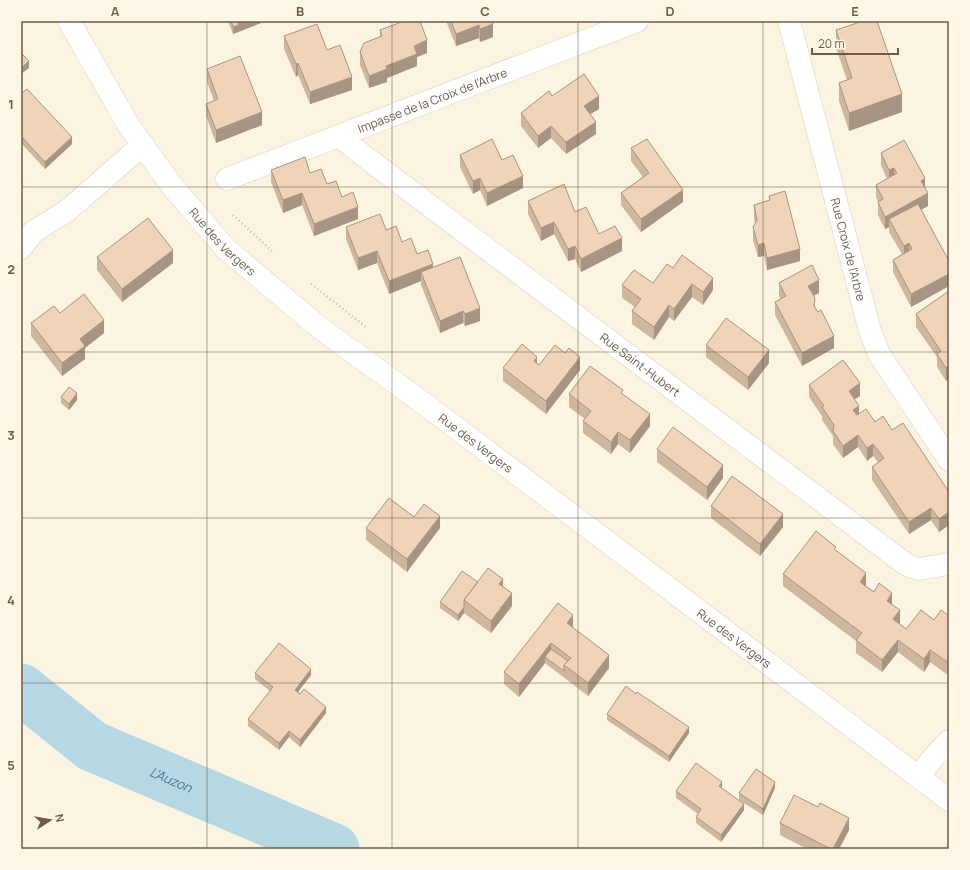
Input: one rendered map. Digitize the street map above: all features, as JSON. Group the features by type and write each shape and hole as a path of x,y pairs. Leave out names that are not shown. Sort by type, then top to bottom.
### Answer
{"street":[{"name":"Rue des Vergers","path":"69,21 129,126 172,186 226,249 320,328 430,408 949,800"},
{"name":"Impasse de la Croix de l’Arbre","path":"227,179 637,21"},
{"name":"Rue Croix de l'Arbre","path":"789,21 870,331 879,354 949,460"},
{"name":"Rue Saint-Hubert","path":"339,136 904,563 919,569 949,564"},
{"path":"25,234 67,211 131,154 144,146"},
{"path":"918,777 949,741"}],"path":[{"path":"229,211 276,254"},
{"path":"306,280 373,332"}],"building":[{"path":"231,21 237,21 239,25 233,27"},
{"path":"404,21 420,21 427,40 414,46 417,54 386,66 387,69 369,76 360,52 364,43 382,36 380,30"},
{"path":"451,21 492,21 493,24 480,29 479,25 456,34"},
{"path":"863,21 877,21 902,94 849,113 839,83 852,78 836,30"},
{"path":"317,24 327,50 340,45 352,77 310,92 298,63 296,64 284,36"},
{"path":"21,53 29,61 21,68"},
{"path":"240,56 262,112 216,130 206,104 218,99 207,69"},
{"path":"584,74 599,96 584,106 596,122 566,142 551,126 538,136 521,113 549,91 552,96"},
{"path":"27,89 72,137 45,162 21,136 21,94"},
{"path":"492,139 502,160 513,155 523,176 487,193 480,178 473,181 460,155"},
{"path":"647,139 683,190 641,219 621,193 649,173 631,148"},
{"path":"904,140 925,178 921,181 928,193 885,217 878,202 883,199 876,185 897,173 894,168 889,170 881,153"},
{"path":"305,157 310,173 321,169 327,184 336,181 342,197 353,192 358,207 314,224 302,193 283,200 271,170"},
{"path":"564,184 575,212 586,207 599,234 615,226 622,238 581,259 575,246 568,249 554,222 541,228 528,201"},
{"path":"785,191 800,249 767,258 764,243 758,245 753,227 757,220 754,205 770,200 769,196"},
{"path":"918,204 949,261 949,274 911,294 893,260 912,249 909,243 904,246 889,219"},
{"path":"380,214 386,230 396,226 402,242 411,238 417,254 428,250 433,264 389,281 377,251 358,258 346,227"},
{"path":"148,218 173,250 122,289 97,257"},
{"path":"682,255 713,278 703,292 692,284 674,309 669,305 654,327 632,311 641,299 622,285 634,270 653,283 667,264 673,268"},
{"path":"460,257 480,308 465,314 463,311 440,321 421,272"},
{"path":"812,265 819,280 808,286 815,298 814,306 818,312 821,310 834,336 802,353 775,302 786,296 779,283"},
{"path":"949,291 949,366 946,368 937,354 941,351 916,314"},
{"path":"84,294 104,320 80,339 85,346 62,363 31,323 54,306 60,313"},
{"path":"726,318 769,350 748,377 706,345"},
{"path":"522,344 537,357 534,361 539,365 555,345 565,353 569,348 580,357 546,401 503,368"},
{"path":"843,360 860,383 849,391 859,406 853,410 857,415 866,409 875,422 883,416 892,430 903,423 949,492 949,512 939,519 931,508 909,522 872,467 884,458 873,444 867,448 858,435 843,446 833,431 834,425 822,407 824,406 809,385"},
{"path":"590,366 623,390 621,393 650,414 630,440 618,432 611,442 583,421 591,411 569,394"},
{"path":"69,387 77,393 69,404 61,397"},
{"path":"673,427 723,465 707,487 657,449"},
{"path":"732,476 783,514 760,544 711,506"},
{"path":"389,498 414,517 424,504 440,516 407,559 366,528"},
{"path":"816,531 836,547 834,549 866,573 860,582 874,592 879,583 892,593 887,601 900,610 893,619 906,629 921,610 934,620 941,610 949,616 949,663 930,650 924,659 898,640 882,660 856,640 862,633 783,574"},
{"path":"488,568 503,579 499,584 512,593 491,621 464,600"},
{"path":"462,571 478,582 464,600 464,607 458,615 440,602"},
{"path":"558,603 573,615 567,623 609,655 588,683 564,665 571,658 551,643 519,684 504,672"},
{"path":"279,643 311,669 295,690 300,694 304,689 326,707 300,740 289,731 279,743 248,719 273,687 255,673"},
{"path":"551,649 568,661 564,665 564,671 545,657"},
{"path":"626,686 636,694 637,692 689,727 669,756 607,714"},
{"path":"696,763 722,782 719,786 744,804 721,835 696,817 701,809 676,791"},
{"path":"756,769 775,782 763,809 739,793"},
{"path":"794,795 818,807 820,803 849,818 833,849 780,823"}],"waterway":[{"name":"L'Auzon","path":"21,689 92,746 334,849"}]}
